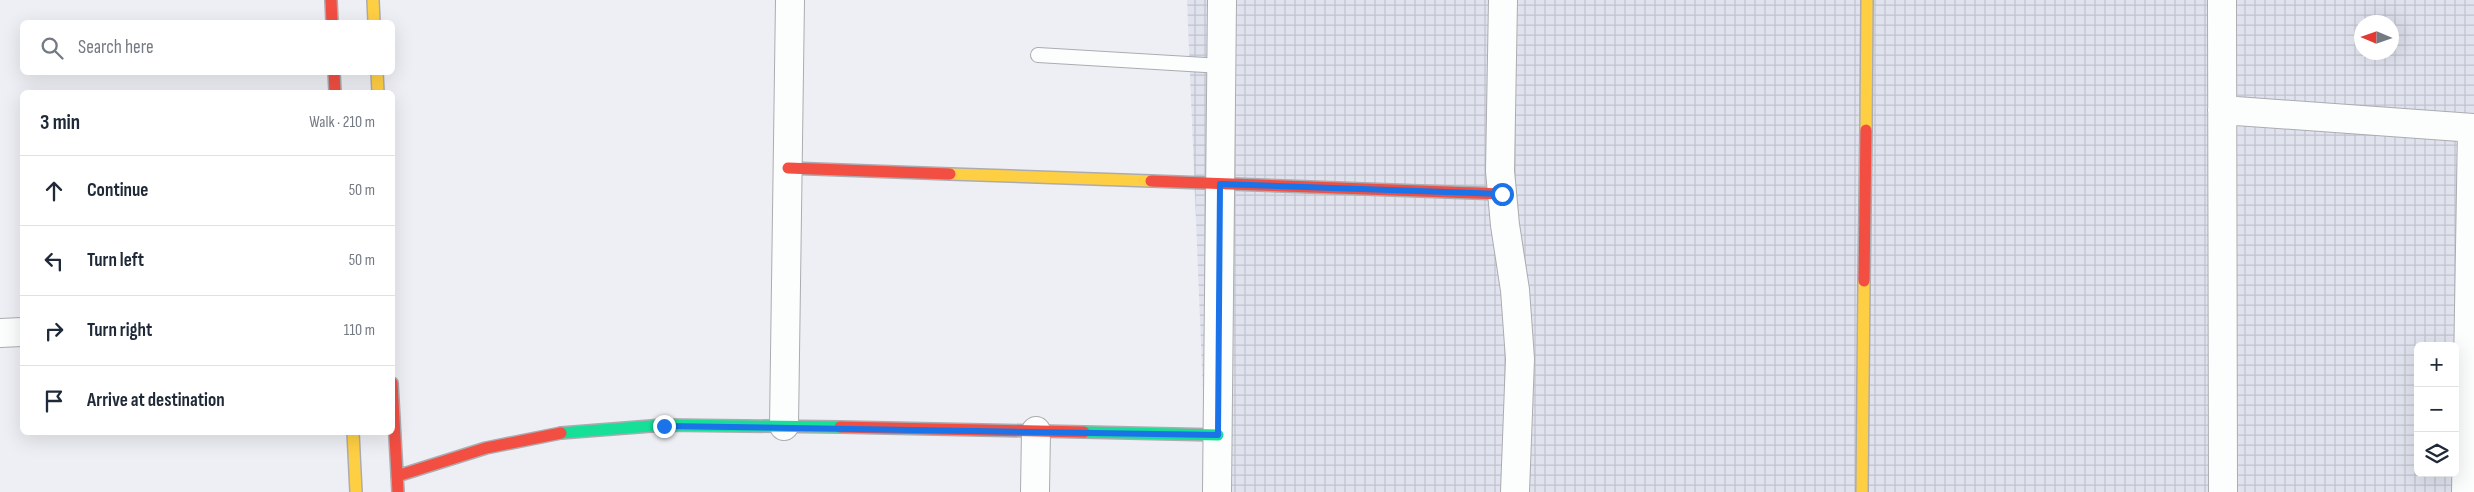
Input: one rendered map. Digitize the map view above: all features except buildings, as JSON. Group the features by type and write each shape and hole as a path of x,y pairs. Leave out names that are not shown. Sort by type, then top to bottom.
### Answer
{"street":[{"path":"331,0 332,20"},
{"path":"373,0 374,20"},
{"path":"784,426 790,0"},
{"path":"1217,492 1222,0"},
{"path":"1503,0 1500,148 1502,194 1515,290 1519,341 1515,492"},
{"path":"1862,492 1867,0"},
{"path":"2222,0 2223,492"},
{"path":"334,75 335,90"},
{"path":"377,75 378,90"},
{"path":"2222,110 2473,128 2466,492"},
{"path":"788,168 1502,194"},
{"path":"0,333 20,332"},
{"path":"397,476 481,449 542,436 603,429 664,426 784,426 1218,435"},
{"path":"1035,492 1036,432"},
{"path":"353,435 356,492"},
{"path":"395,435 398,492"}],"lane":[{"path":"1038,55 1222,66"}],"shaded area":[{"path":"1187,0 2474,0 2474,492 1207,492"}],"traffic: fast":[{"path":"561,433 664,425 840,427"},
{"path":"1084,432 1218,435"}],"traffic: slow":[{"path":"373,0 374,20"},
{"path":"1866,130 1867,0"},
{"path":"377,75 378,90"},
{"path":"950,174 1151,181"},
{"path":"1862,492 1864,281"},
{"path":"353,435 356,492"}],"traffic: jam":[{"path":"331,0 332,20"},
{"path":"334,75 335,90"},
{"path":"1864,281 1866,130"},
{"path":"788,168 950,174"},
{"path":"1151,181 1502,194"},
{"path":"840,427 1084,432"},
{"path":"397,476 486,448 561,433"},
{"path":"395,435 398,492"}],"route":[{"path":"664,426 784,426 1218,435 1220,184 1502,194"}]}
